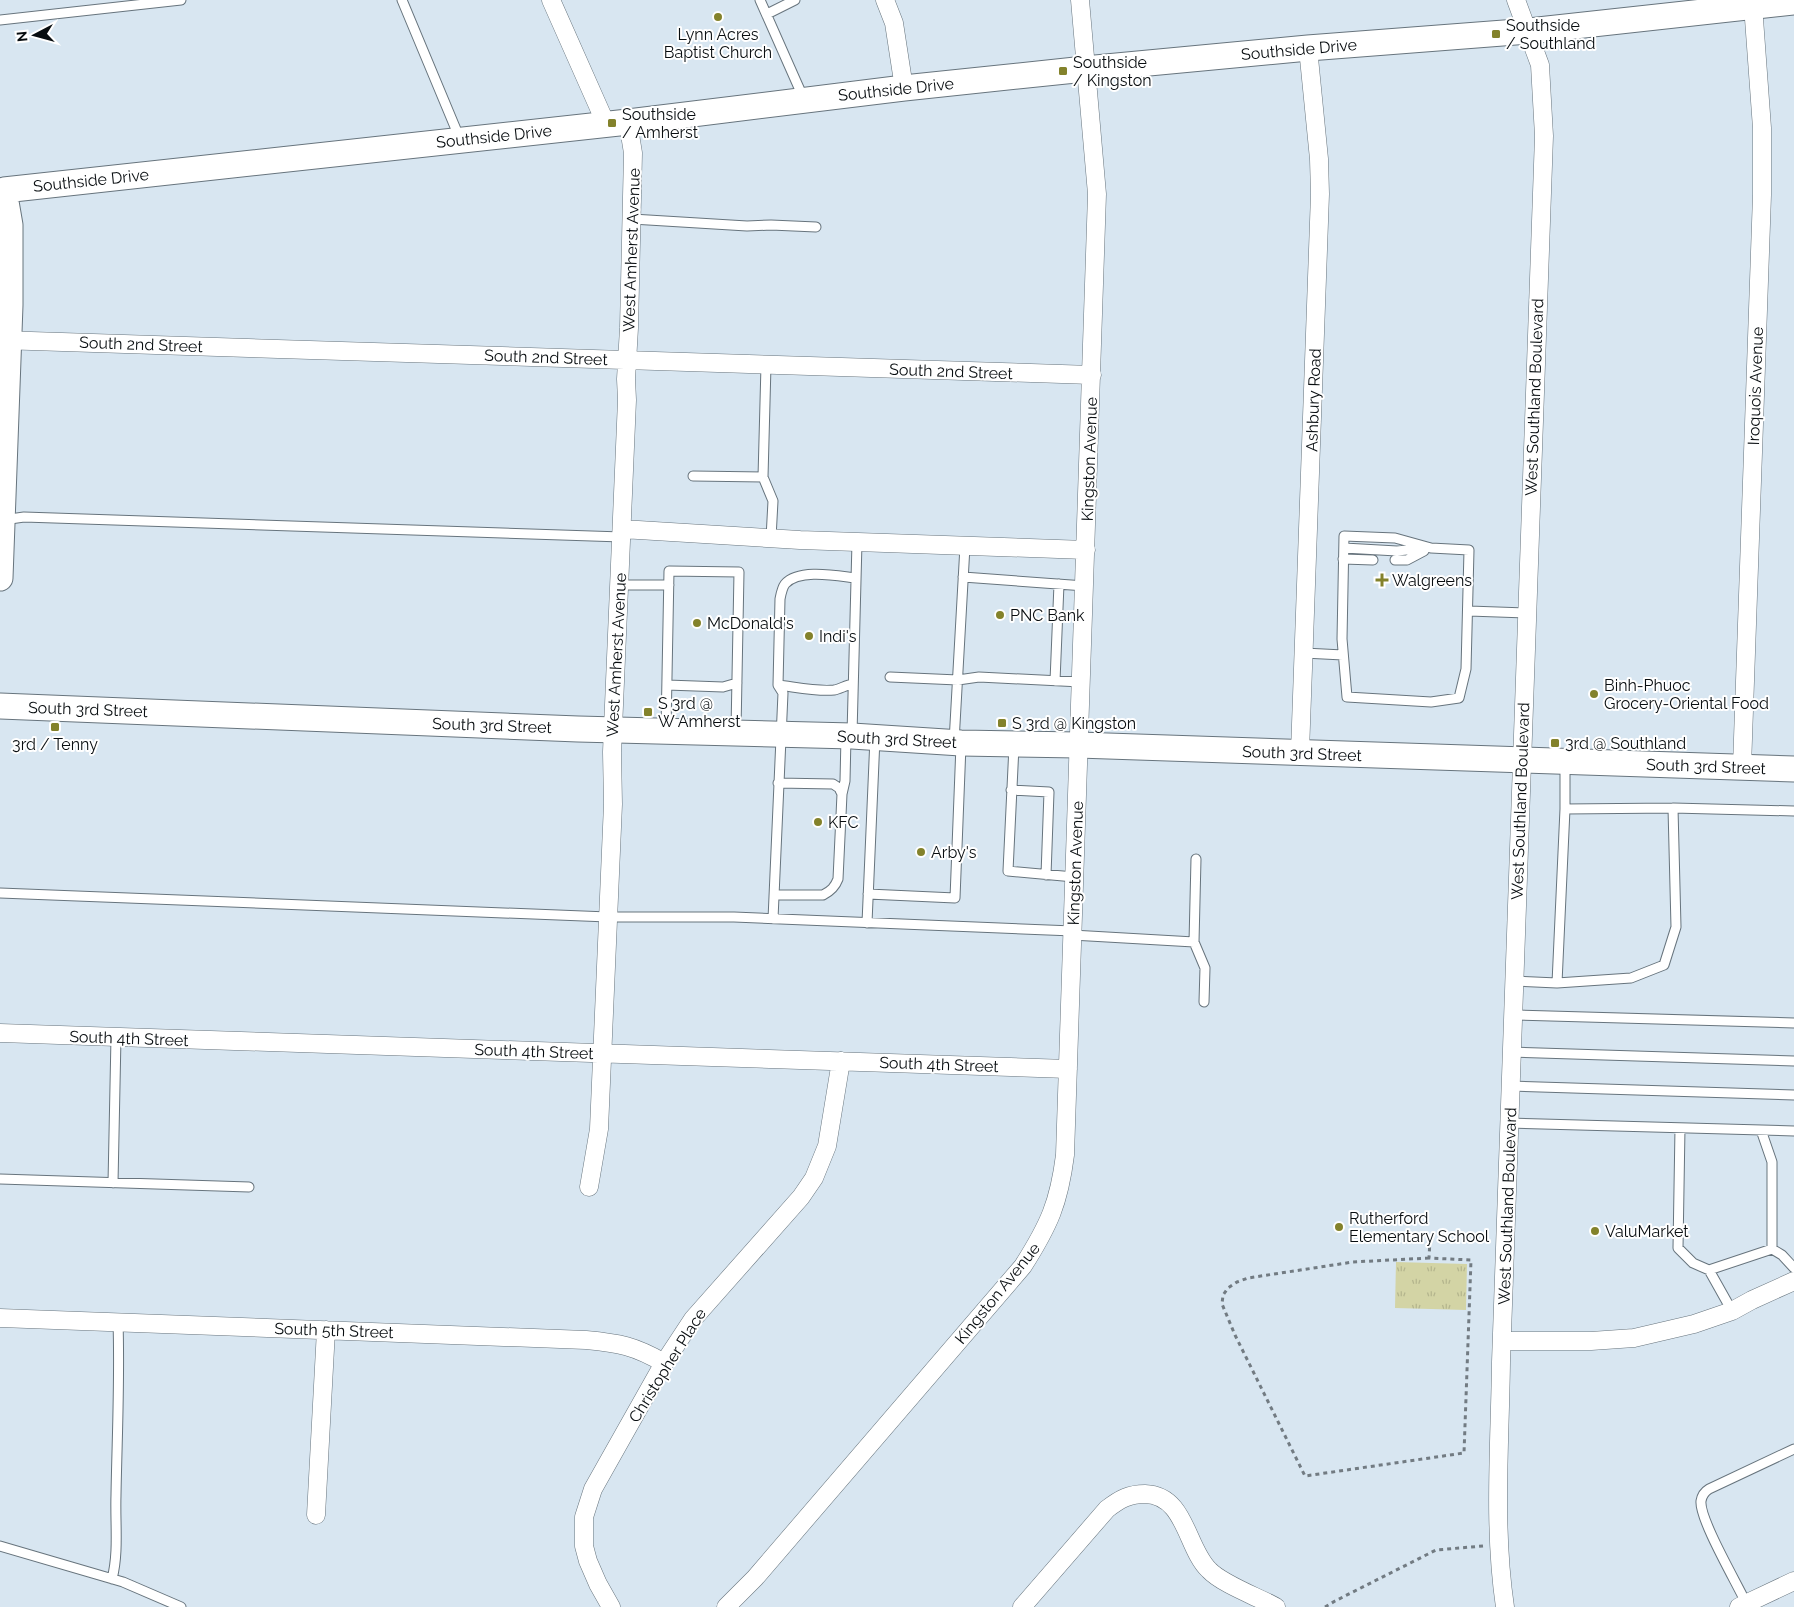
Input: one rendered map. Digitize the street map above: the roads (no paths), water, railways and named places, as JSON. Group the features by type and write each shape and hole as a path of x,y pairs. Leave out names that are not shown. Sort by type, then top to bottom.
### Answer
{"main road":[{"name":"Southside Drive","path":"1,187 617,123 904,88 1085,69 1308,48 1529,31 1794,2"},
{"path":"0,578 4,340 10,305 10,225 1,187"},
{"name":"South 3rd Street","path":"0,706 612,730 666,730 1014,744 1794,769"}],"street":[{"name":"West Amherst Avenue","path":"551,0 633,153 627,400 612,730 613,804 603,1053 599,1129 589,1187"},
{"path":"885,0 894,23 904,88"},
{"name":"Kingston Avenue","path":"726,1607 755,1578 1023,1266 1054,1212 1062,1184 1065,1155 1098,194 1080,0"},
{"name":"West Southland Boulevard","path":"1505,1607 1498,1543 1502,1342 1544,136 1540,65 1516,0"},
{"name":"Iroquois Avenue","path":"1742,768 1762,195 1762,128 1754,5"},
{"name":"Ashbury Road","path":"1300,752 1320,194 1319,158 1308,48"},
{"name":"South 2nd Street","path":"4,340 1092,375"},
{"path":"622,533 1086,550"},
{"name":"South 4th Street","path":"0,1033 1068,1069"},
{"name":"Christopher Place","path":"612,1607 598,1584 584,1546 584,1517 593,1489 664,1363 693,1319 801,1197 814,1178 827,1146 842,1061"},
{"path":"1502,1342 1591,1341 1634,1338 1694,1324 1732,1311 1794,1281"},
{"name":"South 5th Street","path":"0,1318 586,1340 613,1342 642,1350 664,1363"},
{"path":"316,1515 326,1330"},
{"path":"1022,1607 1107,1509 1120,1498 1134,1494 1150,1494 1169,1504 1181,1518 1200,1560 1207,1569 1219,1578 1276,1607"},
{"path":"1745,1606 1794,1581"}],"lane":[{"path":"0,20 181,0"},
{"path":"402,0 460,140"},
{"path":"760,0 804,100"},
{"path":"767,14 794,0"},
{"path":"632,219 747,226 816,227"},
{"path":"766,365 763,477 773,501 772,538"},
{"path":"692,476 763,477"},
{"path":"1,520 34,518 622,533"},
{"path":"857,542 853,684 868,894 867,923"},
{"path":"868,894 954,898 958,680 965,546"},
{"path":"1344,548 1406,551 1431,548 1469,550 1469,611 1466,669 1460,698 1431,702 1347,697 1342,655 1344,548"},
{"path":"1395,560 1407,560 1431,548"},
{"path":"1343,558 1373,560"},
{"path":"666,730 669,571 739,572 736,733"},
{"path":"774,919 783,693 778,685 780,599 785,584 794,577 806,574 856,578"},
{"path":"963,577 1085,586"},
{"path":"1055,681 1059,584"},
{"path":"620,585 669,585"},
{"path":"1469,611 1527,613"},
{"path":"1304,653 1342,655"},
{"path":"890,677 958,680 979,677 1081,682"},
{"path":"667,685 723,687 737,682"},
{"path":"778,685 836,690 844,685 853,684"},
{"path":"774,895 823,895 830,892 835,886 838,879 842,794 857,737"},
{"path":"1014,744 1008,871 1074,877"},
{"path":"1557,983 1565,809 1565,761"},
{"path":"778,783 832,784 839,788 842,794"},
{"path":"1011,790 1049,792 1046,875"},
{"path":"1565,809 1673,808 1794,811"},
{"path":"1514,981 1557,983 1631,978 1664,965 1676,928 1673,808"},
{"path":"1196,859 1194,942 1205,968 1204,1002"},
{"path":"0,893 608,917 734,917 1072,933 1194,942"},
{"path":"1513,1015 1794,1023"},
{"path":"113,1183 116,1037"},
{"path":"1512,1052 1794,1061"},
{"path":"1511,1086 1794,1095"},
{"path":"1509,1123 1794,1131"},
{"path":"1680,1128 1678,1248 1692,1262 1709,1270 1732,1311"},
{"path":"1761,1130 1772,1162 1772,1249"},
{"path":"0,1179 249,1187"},
{"path":"1709,1270 1772,1249 1782,1255 1794,1268"},
{"path":"112,1579 115,1567 116,1546 118,1322"},
{"path":"1745,1606 1711,1533 1701,1503 1703,1493 1794,1449"},
{"path":"0,1546 112,1579 181,1607"}],"place":[{"name":"Lynn Acres Baptist Church","path":"718,17"},
{"name":"Southside / Southland","path":"1496,34"},
{"name":"Southside / Kingston","path":"1063,71"},
{"name":"Southside / Amherst","path":"612,123"},
{"name":"Walgreens","path":"1382,580"},
{"name":"PNC Bank","path":"1000,615"},
{"name":"McDonald's","path":"697,623"},
{"name":"Indi's","path":"809,636"},
{"name":"Binh-Phuoc Grocery-Oriental Food","path":"1594,694"},
{"name":"S 3rd @ W Amherst","path":"648,712"},
{"name":"S 3rd @ Kingston","path":"1002,723"},
{"name":"3rd / Tenny","path":"55,727"},
{"name":"3rd @ Southland","path":"1555,743"},
{"name":"KFC","path":"818,822"},
{"name":"Arby's","path":"921,852"},
{"name":"Rutherford Elementary School","path":"1339,1227"},
{"name":"ValuMarket","path":"1595,1231"}]}
